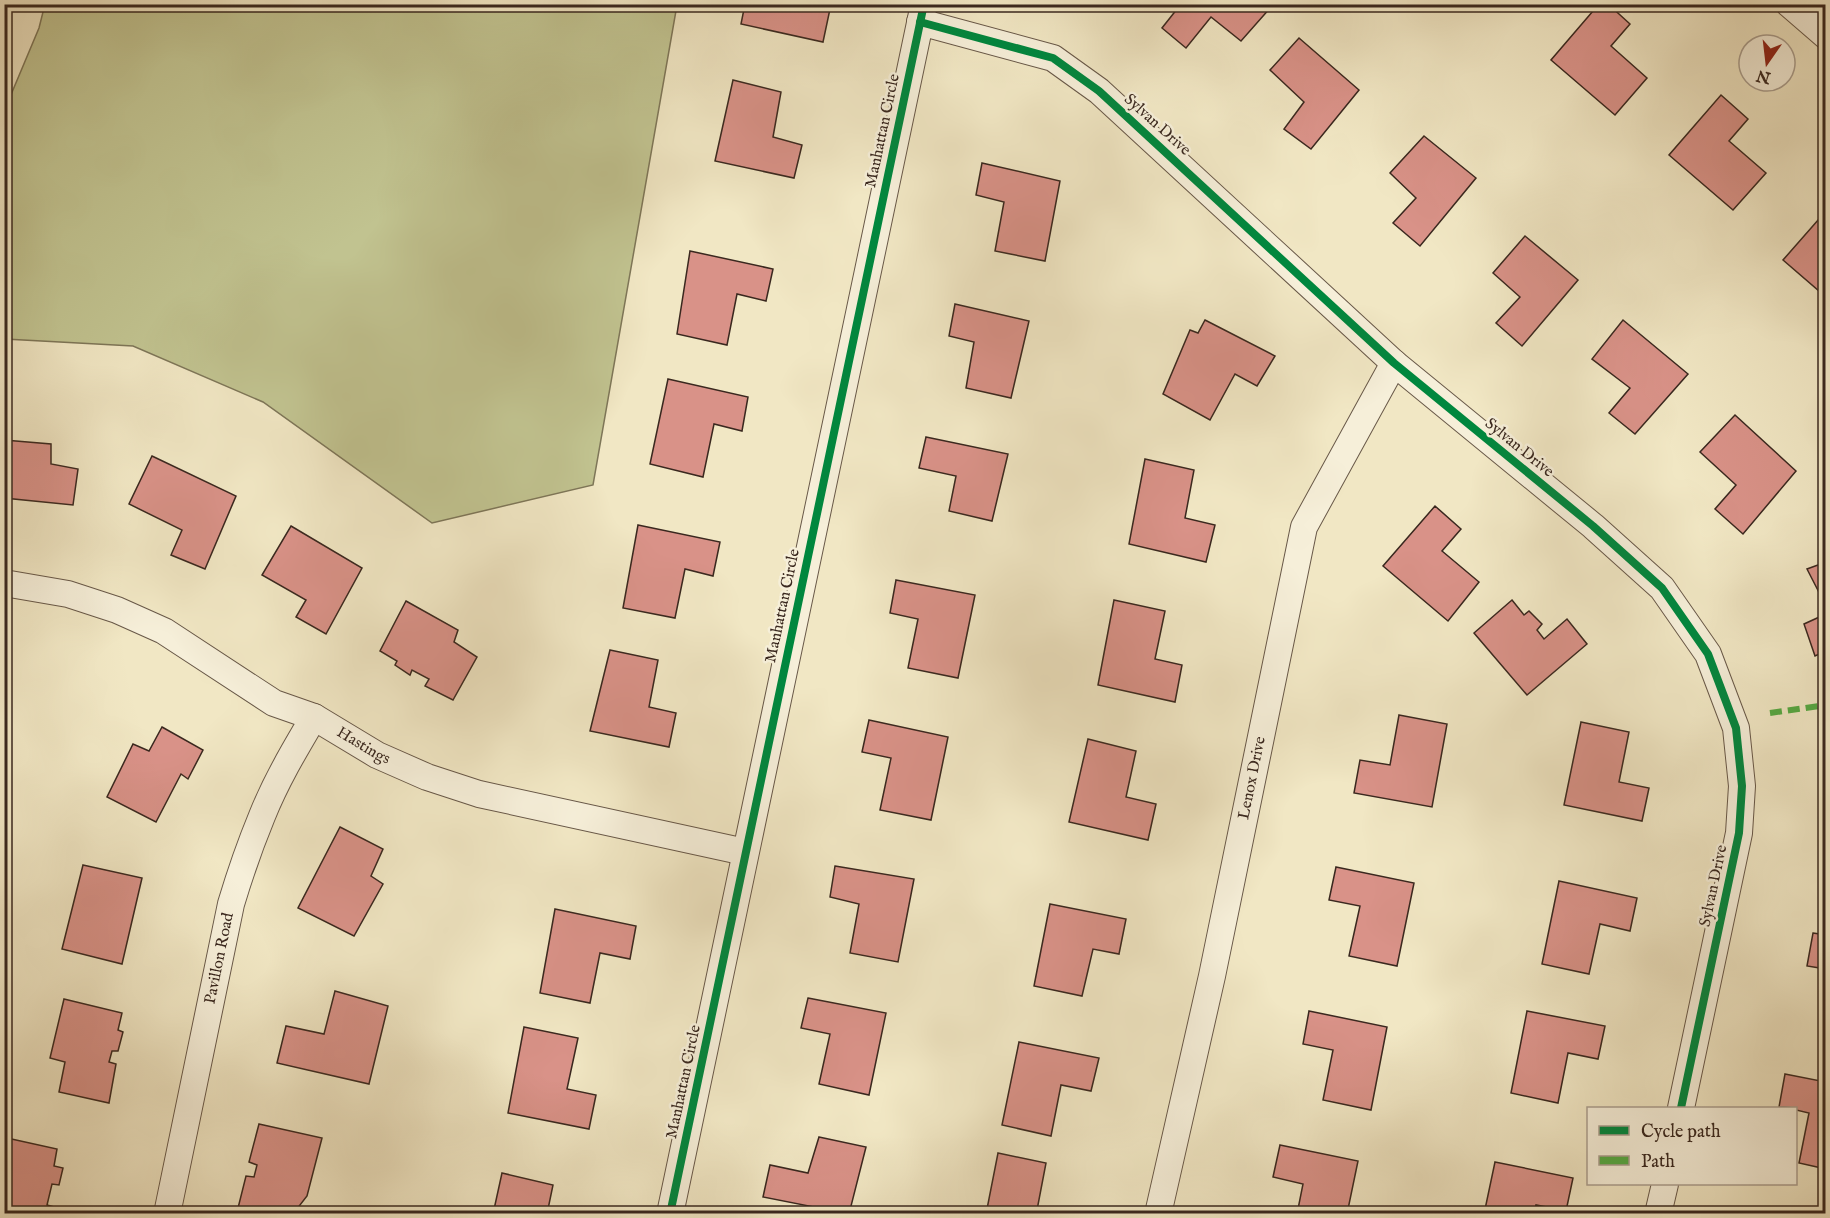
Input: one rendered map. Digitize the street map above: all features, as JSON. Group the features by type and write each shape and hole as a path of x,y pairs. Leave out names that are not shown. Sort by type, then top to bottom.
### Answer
{"street":[{"path":"1789,4 1826,36"},
{"name":"Sylvan Drive","path":"922,13 1053,58 1090,84 1394,363 1593,526 1662,588 1708,654 1736,728 1742,786 1739,833 1681,1107"},
{"name":"Manhattan Circle","path":"670,1214 922,13"},
{"name":"Lenox Drive","path":"1158,1214 1212,976 1304,527 1394,363"},
{"name":"Hastings","path":"4,584 68,594 117,610 164,631 274,703 314,717 377,755 427,777 479,794 746,852"},
{"name":"Pavillon Road","path":"167,1214 231,904 262,814 282,772 314,717"},
{"path":"1658,1214 1665,1185"}],"green space":[{"path":"45,4 677,5 593,485 432,523 263,402 133,346 5,339 5,109 39,28"}],"building":[{"path":"745,4 811,4 830,9 823,42 741,24"},
{"path":"1181,4 1268,4 1271,7 1241,41 1211,17 1186,48 1162,28"},
{"path":"1599,4 1608,4 1630,24 1611,46 1647,78 1615,115 1551,60"},
{"path":"1299,38 1359,90 1311,149 1284,129 1304,102 1270,70"},
{"path":"733,80 781,92 773,137 802,145 794,178 715,161"},
{"path":"1721,95 1748,119 1729,141 1766,173 1733,210 1669,155"},
{"path":"1424,136 1476,178 1420,246 1393,223 1416,198 1390,173"},
{"path":"982,163 1060,181 1045,261 995,251 1004,202 976,195"},
{"path":"1826,211 1826,297 1783,260"},
{"path":"1525,236 1578,280 1522,346 1496,323 1520,297 1493,273"},
{"path":"690,251 773,269 766,301 737,294 727,345 677,334"},
{"path":"955,304 1029,321 1011,398 966,388 974,342 949,336"},
{"path":"1205,320 1275,356 1257,386 1235,374 1210,420 1163,394 1190,330 1198,333"},
{"path":"1623,320 1688,374 1635,434 1609,413 1630,388 1592,359"},
{"path":"668,379 748,397 742,431 714,424 703,477 650,464"},
{"path":"1735,415 1796,471 1743,534 1715,509 1736,485 1700,452"},
{"path":"926,437 1008,454 992,521 949,511 956,476 919,468"},
{"path":"4,440 51,444 51,464 78,469 73,505 4,498"},
{"path":"152,456 236,496 205,569 171,555 182,530 129,504"},
{"path":"1145,459 1194,470 1185,518 1215,525 1206,562 1129,544"},
{"path":"1435,506 1461,529 1442,551 1479,582 1448,621 1383,566"},
{"path":"638,525 720,542 713,576 685,569 675,618 623,608"},
{"path":"291,526 362,568 326,634 296,617 306,600 262,575"},
{"path":"1826,562 1826,606 1807,569"},
{"path":"896,580 975,595 958,678 908,668 918,619 890,613"},
{"path":"1114,600 1165,611 1155,659 1182,665 1175,702 1098,685"},
{"path":"1512,600 1524,615 1529,611 1542,624 1537,630 1544,639 1567,619 1587,644 1527,695 1474,633"},
{"path":"406,601 458,630 454,642 477,657 453,700 425,686 429,679 412,670 410,675 395,665 397,661 380,651"},
{"path":"1826,614 1826,651 1815,656 1804,624"},
{"path":"610,650 658,660 649,707 676,713 669,747 590,731"},
{"path":"1399,715 1447,724 1432,807 1354,793 1360,760 1390,765"},
{"path":"869,720 948,737 931,820 880,810 891,758 862,752"},
{"path":"1581,722 1629,732 1619,782 1649,788 1642,821 1564,805"},
{"path":"162,727 203,750 188,779 181,774 156,822 107,797 133,744 149,751"},
{"path":"1088,739 1136,751 1126,797 1156,804 1148,840 1069,822"},
{"path":"340,827 383,849 371,876 383,884 354,936 298,908"},
{"path":"83,865 142,878 122,964 62,949"},
{"path":"835,866 914,879 898,962 850,953 859,904 830,897"},
{"path":"1336,867 1414,883 1397,966 1349,956 1360,906 1329,900"},
{"path":"1559,881 1637,898 1630,931 1600,924 1589,974 1542,964"},
{"path":"1050,904 1126,919 1119,954 1093,949 1082,996 1034,986"},
{"path":"555,909 636,926 630,959 600,953 590,1003 540,993"},
{"path":"1813,933 1826,935 1826,969 1807,966"},
{"path":"335,991 388,1006 369,1084 277,1063 286,1026 324,1034"},
{"path":"808,998 886,1013 869,1095 819,1084 830,1034 801,1028"},
{"path":"64,999 122,1013 118,1030 123,1032 118,1051 112,1051 109,1062 116,1064 109,1103 59,1092 65,1062 50,1058"},
{"path":"1309,1011 1387,1027 1371,1110 1323,1100 1333,1050 1303,1044"},
{"path":"1527,1011 1605,1026 1598,1059 1568,1053 1558,1103 1511,1093"},
{"path":"524,1027 578,1038 567,1089 596,1095 589,1129 508,1113"},
{"path":"1019,1042 1099,1058 1091,1091 1061,1085 1051,1136 1002,1125"},
{"path":"1785,1074 1826,1082 1826,1169 1799,1163 1809,1113 1797,1110 1797,1107 1779,1107"},
{"path":"259,1124 322,1138 307,1196 293,1214 237,1212 246,1176 254,1177 257,1165 249,1162"},
{"path":"819,1137 866,1147 849,1214 763,1197 770,1165 808,1173"},
{"path":"7,1138 57,1149 54,1166 63,1168 59,1185 52,1184 47,1205 79,1214 4,1214 4,1151"},
{"path":"1280,1145 1358,1161 1347,1214 1297,1214 1303,1184 1273,1177"},
{"path":"998,1153 1046,1163 1037,1210 1053,1214 986,1214"},
{"path":"1495,1162 1573,1178 1566,1211 1536,1205 1534,1214 1484,1214"},
{"path":"502,1173 553,1185 547,1214 493,1214"}],"marked path":[{"path":"1770,713 1826,705"}],"cycle path":[{"path":"670,1214 924,4"},
{"path":"920,22 1053,58 1099,91 1394,363 1593,526 1662,588 1708,654 1736,728 1742,786 1739,833 1681,1107"}]}
